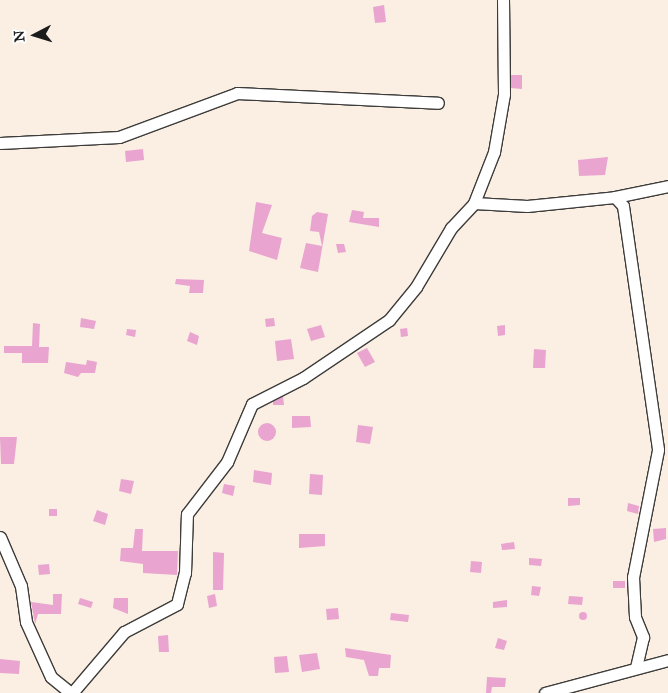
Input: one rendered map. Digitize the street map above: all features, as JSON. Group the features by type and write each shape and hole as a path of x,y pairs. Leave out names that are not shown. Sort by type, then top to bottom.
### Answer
{"street":[{"path":"0,538 21,586 26,622 51,677 72,693 124,632 177,604 185,573 185,519 227,462 252,404 303,378 389,320 416,287 447,234 474,203 494,152 504,94 504,0"},
{"path":"0,143 119,137 237,93 438,103"},
{"path":"474,203 527,206 615,197 668,186"},
{"path":"615,197 623,206 658,450 633,577 635,617 643,637 636,667"},
{"path":"545,693 636,667 668,660"}],"building":[{"path":"384,5 386,22 375,23 373,7"},
{"path":"511,75 522,75 522,89 511,88"},
{"path":"143,149 144,160 126,162 125,151"},
{"path":"608,157 605,175 579,176 578,160"},
{"path":"256,202 272,205 262,233 282,238 277,260 249,251"},
{"path":"352,210 364,212 363,218 379,218 379,227 349,222"},
{"path":"317,212 328,214 318,272 300,268 306,243 322,246 319,232 310,231 312,216"},
{"path":"336,244 344,244 346,252 338,253"},
{"path":"176,279 204,280 203,293 189,293 190,286 175,284"},
{"path":"81,318 96,321 94,329 80,327"},
{"path":"274,318 275,326 266,327 265,319"},
{"path":"33,323 40,324 39,347 49,347 48,363 22,363 22,353 4,353 4,346 32,346"},
{"path":"321,325 325,337 311,341 307,329"},
{"path":"505,325 505,335 498,336 497,326"},
{"path":"407,328 408,336 401,337 400,329"},
{"path":"127,329 136,330 135,337 126,335"},
{"path":"190,332 199,336 197,345 187,341"},
{"path":"291,339 294,359 277,361 275,341"},
{"path":"367,348 375,362 365,367 357,353"},
{"path":"534,349 546,350 545,368 533,368"},
{"path":"87,360 97,362 95,373 81,373 78,377 64,373 66,362 86,365"},
{"path":"283,396 284,405 273,405 273,402"},
{"path":"292,416 310,416 311,427 292,428"},
{"path":"263,423 271,423 276,428 274,439 263,441 258,436 258,428"},
{"path":"358,425 373,427 370,444 356,442"},
{"path":"0,437 17,437 14,464 1,464"},
{"path":"254,470 272,473 271,485 253,482"},
{"path":"310,474 323,475 322,495 309,494"},
{"path":"121,479 134,481 131,494 119,491"},
{"path":"224,484 235,486 233,496 222,493"},
{"path":"568,498 580,498 580,505 568,506"},
{"path":"628,503 639,506 638,514 627,511"},
{"path":"49,509 57,509 57,516 49,516"},
{"path":"97,510 108,514 105,525 93,521"},
{"path":"666,528 666,539 654,542 653,529"},
{"path":"135,529 143,529 142,551 178,551 177,575 143,573 143,564 120,561 121,548 133,548"},
{"path":"299,534 325,534 325,546 299,548"},
{"path":"514,542 515,549 502,550 501,544"},
{"path":"213,552 224,553 223,590 213,590"},
{"path":"529,558 542,559 541,566 529,565"},
{"path":"471,561 482,562 481,573 470,572"},
{"path":"49,564 50,574 39,575 38,565"},
{"path":"613,581 625,581 625,588 613,588"},
{"path":"532,586 541,587 539,596 531,595"},
{"path":"53,594 62,594 61,614 38,614 35,624 31,602 53,605"},
{"path":"215,594 217,606 209,608 207,596"},
{"path":"569,596 583,597 582,605 568,604"},
{"path":"80,598 93,602 91,608 78,604"},
{"path":"114,598 128,598 128,614 113,608"},
{"path":"507,600 507,607 493,608 493,602"},
{"path":"338,608 339,619 327,620 326,609"},
{"path":"583,612 587,616 583,620 579,616"},
{"path":"391,613 409,615 408,622 390,620"},
{"path":"168,635 169,652 159,652 158,636"},
{"path":"498,638 507,641 504,650 495,648"},
{"path":"345,648 391,655 390,668 379,668 378,676 369,676 364,660 346,657"},
{"path":"317,653 320,669 302,672 299,655"},
{"path":"287,656 289,672 275,673 274,657"},
{"path":"0,659 20,661 19,674 0,673"},
{"path":"487,677 506,678 505,687 492,687 491,693 486,693"}]}
